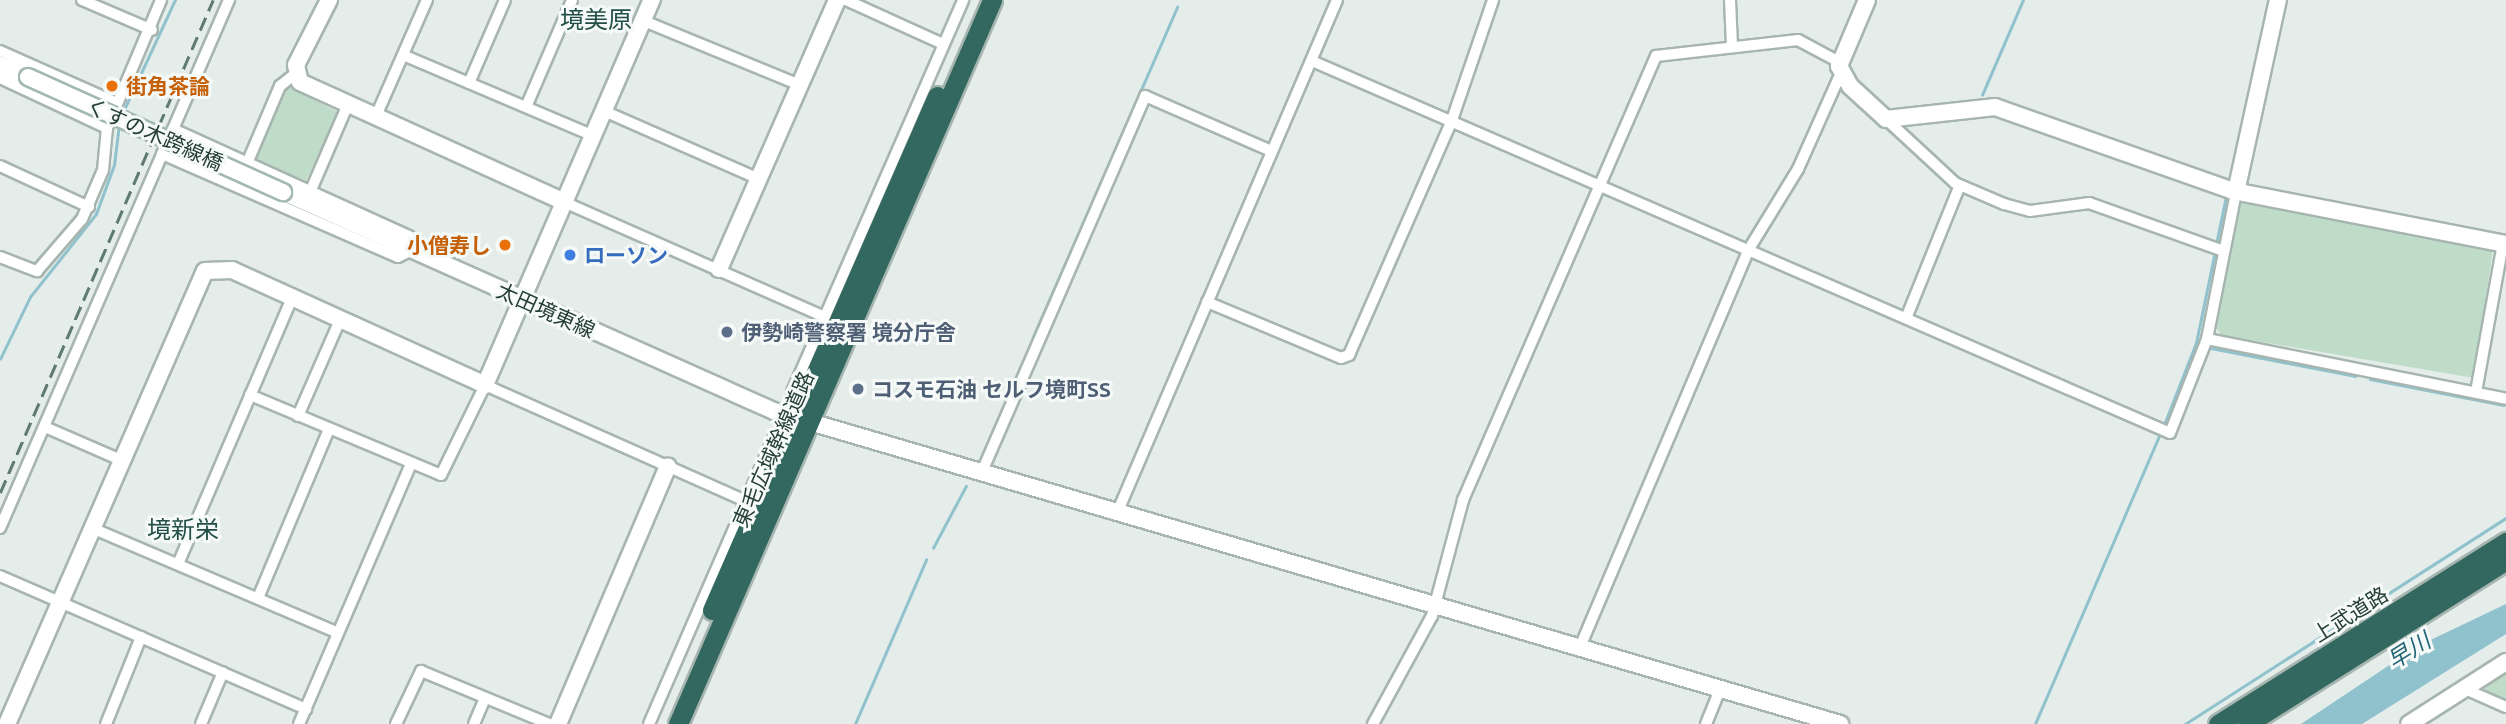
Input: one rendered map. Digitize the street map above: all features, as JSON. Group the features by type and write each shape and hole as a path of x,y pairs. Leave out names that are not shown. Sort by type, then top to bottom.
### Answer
{"highway":[{"name":"東毛広域幹線道路","path":"678,724 862,267 978,0"},
{"name":"東毛広域幹線道路","path":"664,724 712,610 802,421 992,0"},
{"name":"上武道路","path":"2218,724 2506,542"},
{"name":"上武道路","path":"2247,724 2506,560"}],"street":[{"path":"84,0 152,30"},
{"path":"0,257 37,271 89,207 103,170 107,128 152,30 161,0"},
{"path":"0,528 229,0"},
{"path":"248,161 280,86 295,74 329,0"},
{"path":"376,116 427,0"},
{"path":"469,83 505,0"},
{"path":"526,107 572,0"},
{"path":"250,395 411,464 447,472 652,0"},
{"path":"719,269 837,0"},
{"path":"846,0 943,44"},
{"path":"792,392 963,0"},
{"path":"1116,513 1269,150 1312,61 1337,0"},
{"path":"1207,302 1346,358 1452,120 1493,0"},
{"path":"1730,0 1732,45"},
{"path":"1580,647 1749,249 1798,169 1867,0"},
{"path":"1312,61 1602,183 2162,430 2207,338 2224,251 2231,191 2278,0"},
{"path":"644,21 800,85"},
{"path":"1373,724 1436,607 1463,500 1656,56 1732,45 1806,41 1840,67 1886,119 1960,185 2024,211 2089,203 2224,251"},
{"path":"0,51 117,103"},
{"path":"403,55 594,136"},
{"name":"くすの木跨線橋","path":"0,65 283,192"},
{"path":"295,74 348,104 825,317"},
{"path":"0,78 107,128"},
{"path":"981,474 1145,96 1269,150"},
{"path":"310,190 348,104"},
{"path":"1886,119 1995,107 2231,191 2505,244 2476,391"},
{"path":"604,111 759,179"},
{"path":"162,154 398,257 412,250 409,236 173,129"},
{"path":"0,166 89,207"},
{"path":"1907,316 1960,185"},
{"name":"太田境東線","path":"283,192 802,421 1840,724"},
{"path":"860,237 862,267"},
{"path":"7,724 205,271 232,270 745,501"},
{"path":"178,564 292,298"},
{"path":"299,416 340,320"},
{"path":"2207,338 2506,399"},
{"path":"45,426 121,460"},
{"path":"258,598 329,429"},
{"path":"649,724 774,437"},
{"path":"299,724 411,464"},
{"path":"558,724 668,466"},
{"path":"92,528 338,633"},
{"path":"0,576 306,709"},
{"path":"690,629 712,610"},
{"path":"106,724 141,637"},
{"path":"2409,724 2506,662"},
{"path":"396,724 421,671 549,724"},
{"path":"201,724 223,673"},
{"path":"2465,689 2506,707"},
{"path":"1706,724 1720,690"},
{"path":"0,698 16,705"},
{"path":"474,724 485,698"}],"green space":[{"path":"285,85 340,113 302,188 247,160"},
{"path":"2247,201 2493,249 2474,378 2221,335 2216,327 2241,204"},
{"path":"2506,668 2506,701 2487,695 2483,683"}],"water":[{"path":"2506,604 2506,634 2362,724 2301,724 2418,646"}],"waterway":[{"path":"122,114 175,0"},
{"path":"1982,95 2023,0"},
{"path":"2229,183 2269,0"},
{"path":"1033,337 1177,7"},
{"path":"0,359 30,297 96,214 114,165 119,124"},
{"path":"2216,245 2226,196"},
{"path":"2164,425 2196,343 2215,251"},
{"path":"2211,348 2355,376"},
{"path":"982,456 1027,352"},
{"path":"2370,379 2504,405"},
{"path":"2035,724 2161,432"},
{"path":"933,548 966,486"},
{"path":"2185,724 2506,518"},
{"path":"855,724 926,560"}],"railway":[{"path":"0,493 213,0"}],"place":[{"name":"街角茶論","path":"112,86"},
{"name":"小僧寿し","path":"505,245"},
{"name":"ローソン","path":"570,255"},
{"name":"伊勢崎警察署 境分庁舎","path":"727,332"},
{"name":"コスモ石油 セルフ境町SS","path":"858,389"}],"district":[{"name":"境美原","path":"596,20"},
{"name":"境新栄","path":"183,530"}],"water label":[{"name":"早川","path":"2409,651"}]}
